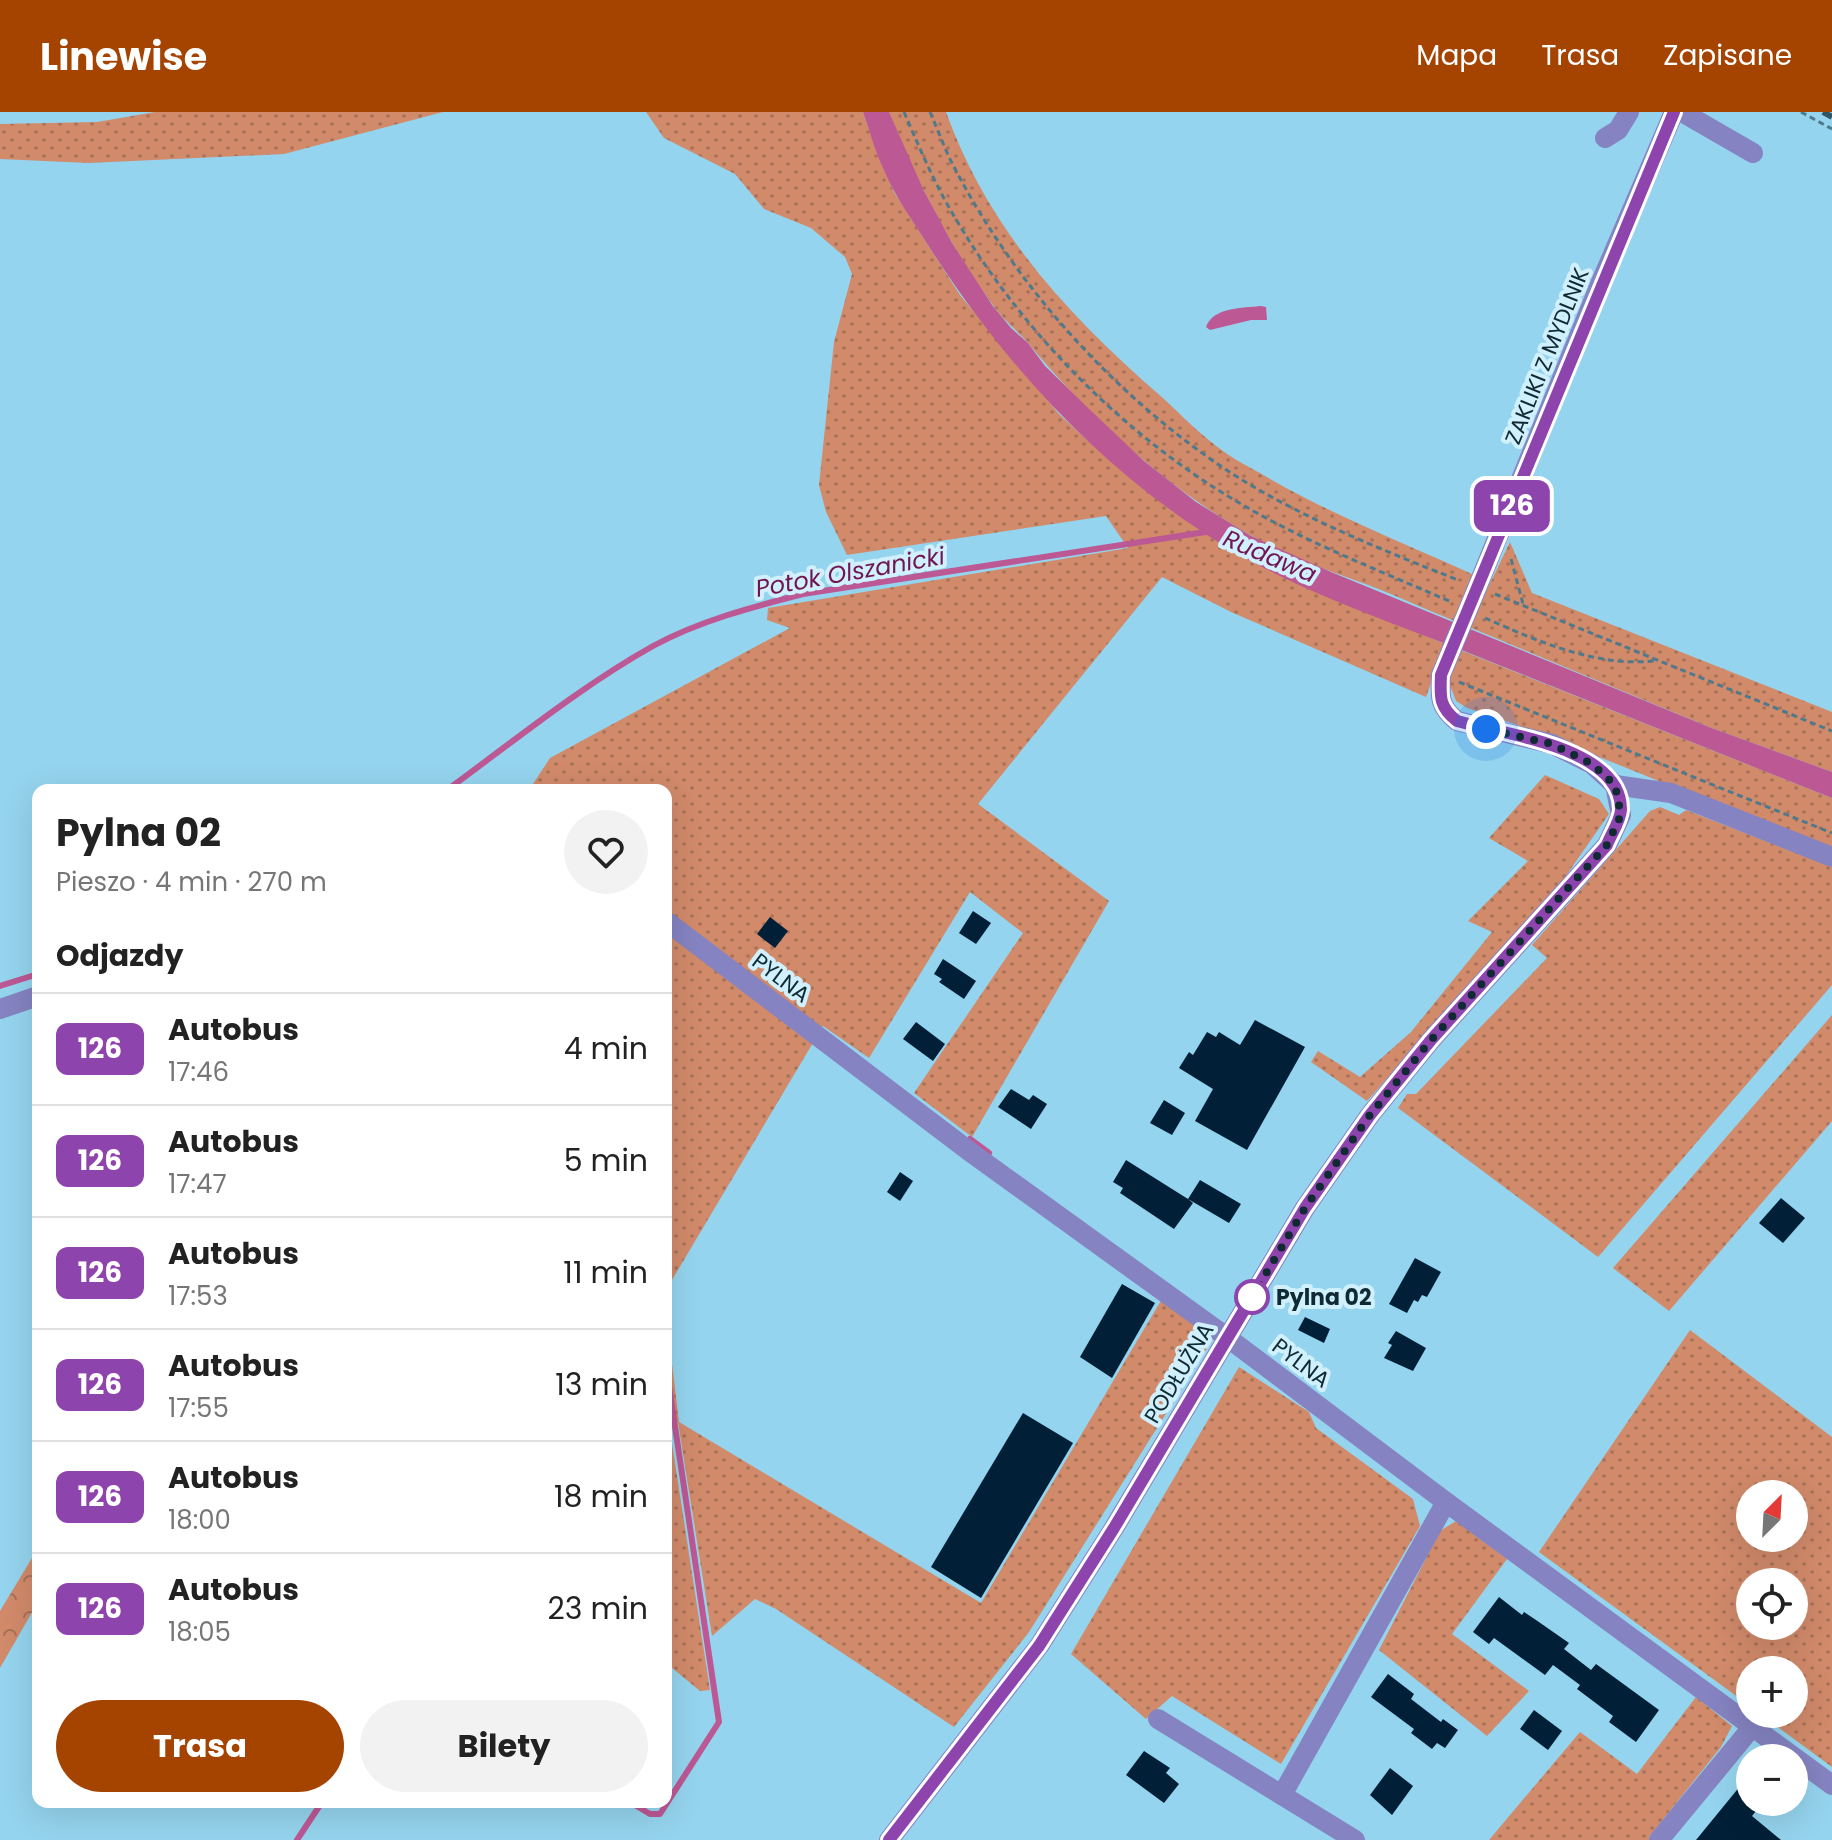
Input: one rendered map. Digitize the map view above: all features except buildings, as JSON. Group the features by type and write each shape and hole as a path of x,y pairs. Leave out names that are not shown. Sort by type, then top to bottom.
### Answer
{"street":[{"path":"1612,127 1629,112"},
{"name":"ZAKLIKI Z MYDLNIK","path":"1441,675 1601,282 1674,112"},
{"path":"1682,112 1753,153"},
{"path":"1441,675 1440,693 1444,711 1457,721 1552,744 1592,764 1615,785 1671,793 1832,857"},
{"name":"PODŁUŻNA","path":"889,1840 1039,1646 1114,1528 1305,1208 1370,1115 1431,1040 1607,845 1621,815 1615,785"},
{"name":"PYLNA","path":"672,926 973,1154 1228,1338 1736,1714"},
{"path":"0,1009 32,998"},
{"path":"1282,1795 1446,1502"},
{"path":"1158,1719 1355,1840"},
{"path":"1659,1840 1751,1728"},
{"name":"PYLNA","path":"1756,1728 1832,1785"}],"path":[{"path":"904,112 956,220 988,268 1023,315 1066,364 1115,412 1229,497 1383,574 1453,603"},
{"path":"930,112 954,167 1031,287 1081,345 1135,398 1229,471 1378,549 1477,590 1523,604 1832,731"},
{"path":"1801,112 1832,129"},
{"path":"1503,528 1523,604"},
{"path":"1481,616 1547,643 1585,654 1633,663 1657,661"},
{"path":"1441,675 1832,833"}],"green space":[{"path":"155,112 443,112 284,154 89,163 0,159 0,124 97,122"},
{"path":"646,112 863,112 894,192 960,295 1059,414 1088,441 1219,542 1254,563 1445,644 1426,697 1231,612 1162,577 978,804 1109,901 972,1137 914,1093 1023,933 970,892 869,1058 823,1026 672,1280 672,784 533,784 550,758 790,628 767,620 768,608 1128,548 1106,516 847,555 826,512 819,485 834,342 852,274 845,257 811,228 764,209 735,174 664,138"},
{"path":"889,112 946,112 985,196 1036,270 1096,337 1215,445 1290,490 1474,575 1455,621 1308,563 1248,534 1158,472 1103,424 992,304 934,211"},
{"path":"1510,542 1532,593 1832,712 1832,772 1709,727 1469,627"},
{"path":"1460,650 1832,798 1832,851 1535,731 1467,708 1456,701 1448,680"},
{"path":"1545,775 1599,799 1609,814 1563,880 1367,1101 1311,1062 1318,1051 1360,1077 1411,1032 1492,932 1468,921 1528,861 1489,838"},
{"path":"1660,807 1679,815 1686,810 1832,867 1832,985 1598,1257 1398,1108 1407,1094 1416,1094 1547,958 1532,945 1650,811"},
{"path":"1832,1015 1832,1121 1669,1311 1613,1268"},
{"path":"1162,1299 1214,1337 1029,1632 954,1727 776,1609 755,1599 712,1636 678,1422 672,1423 672,1364 679,1422 981,1603"},
{"path":"1690,1330 1832,1437 1832,1767 1808,1749 1808,1744 1801,1744 1779,1728 1808,1728 1808,1656 1736,1656 1736,1696 1539,1552"},
{"path":"1239,1367 1309,1412 1316,1428 1413,1499 1420,1526 1281,1764 1172,1696 1146,1719 1071,1654"},
{"path":"672,1443 710,1690 700,1691 672,1668"},
{"path":"1456,1521 1507,1559 1452,1634 1529,1691 1487,1736 1379,1650 1440,1531"},
{"path":"32,1558 32,1612 0,1668 0,1611"},
{"path":"1696,1697 1732,1726 1721,1747 1649,1837 1651,1840 1489,1840 1580,1732 1637,1774"}],"water":[{"name":"Rudawa","path":"863,112 889,112 924,191 952,243 992,305 1011,328 1028,343 1045,366 1144,461 1196,502 1251,536 1331,572 1709,727 1832,772 1832,798 1309,589 1249,560 1176,514 1095,448 1022,372 989,331 957,289 888,180"},
{"path":"1266,307 1267,320 1251,320 1210,330 1206,327 1222,312"}],"waterway":[{"name":"Potok Olszanicki","path":"455,784 626,662 671,637 726,616 803,594 1212,531"},
{"name":"Potok Olszanicki","path":"0,986 32,976"},
{"path":"970,1139 989,1153"},
{"path":"672,1406 719,1722 672,1795"},
{"path":"297,1840 318,1808"},
{"path":"640,1808 650,1814 660,1814 664,1808"}],"railway":[{"path":"1823,112 1832,117"}],"bus line":[{"name":"126","path":"889,1840 1039,1646 1114,1528 1305,1208 1370,1115 1431,1040 1607,845 1621,815 1615,785 1592,764 1552,744 1457,721 1444,711 1440,693 1441,675 1601,282 1674,112"}],"place":[{"name":"Pylna 02","path":"1252,1297"}],"route":[{"path":"1252,1297 1305,1208 1370,1115 1431,1040 1607,845 1621,815 1615,785 1592,764 1552,744 1486,729"}]}
